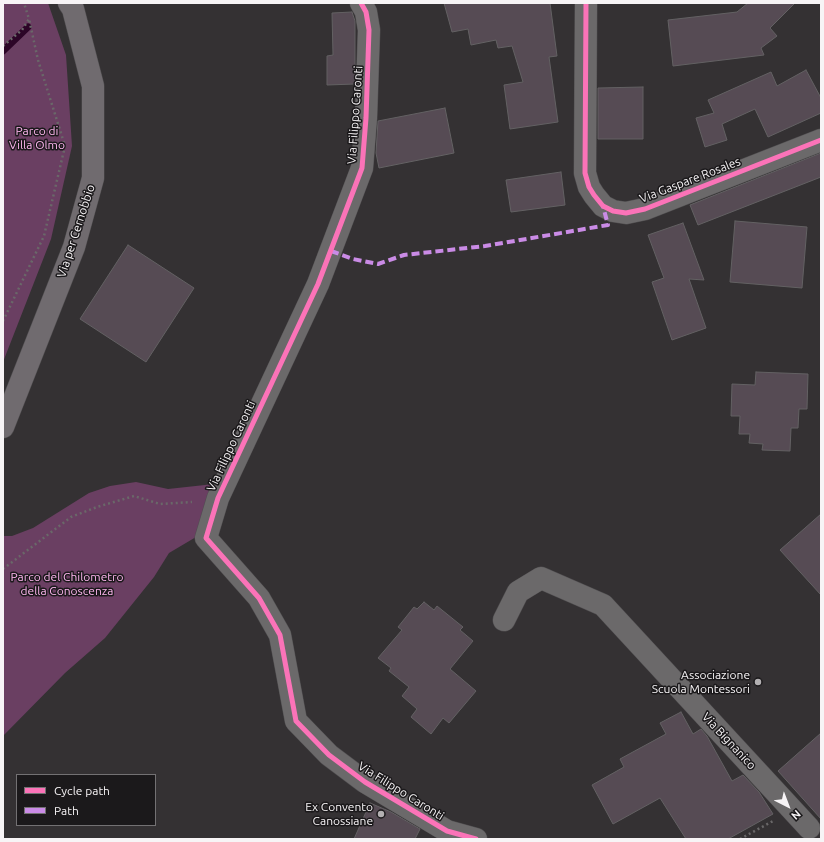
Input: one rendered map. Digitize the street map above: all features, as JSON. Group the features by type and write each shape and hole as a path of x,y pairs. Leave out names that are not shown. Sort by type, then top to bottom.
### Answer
{"main road":[{"name":"Via per Cernobbio","path":"3,427 74,247 93,178 93,86 73,9 69,3"}],"street":[{"name":"Via Filippo Caronti","path":"361,3 366,12 369,30 366,118 362,168 318,284 216,504 206,538 258,598 280,635 296,721 329,755 365,782 447,831 476,839"},
{"name":"Via Gaspare Rosales","path":"586,3 585,173 589,187 603,206 613,211 626,213 645,209 821,140"},
{"name":"Via Bignanico","path":"504,620 518,592 541,578 603,605 810,829"}],"path":[{"path":"3,321 44,236 65,146 38,60 24,3"},
{"path":"3,46 22,30 29,19"},
{"path":"3,568 71,517 119,500 134,496 160,504 207,502 216,504"},
{"path":"740,839 793,810"}],"green space":[{"name":"Parco di Villa Olmo","path":"3,3 48,3 66,55 72,146 51,239 3,362"},
{"name":"Parco del Chilometro della Conoscenza","path":"136,482 168,489 214,484 196,537 169,553 154,577 105,638 65,673 3,736 3,536 12,536 33,528 89,493 110,486"}],"building":[{"path":"444,3 550,3 557,56 549,57 558,122 510,129 504,85 523,82 512,46 498,48 496,40 471,45 468,29 452,32"},
{"path":"748,3 795,3 770,28 777,36 761,48 764,55 673,66 668,20 737,12"},
{"path":"352,12 355,21 355,84 327,85 327,56 333,55 332,13"},
{"path":"806,70 821,98 821,113 768,137 755,109 722,124 727,140 705,147 696,118 714,113 708,100 771,72 777,86"},
{"path":"643,87 643,139 598,139 598,88"},
{"path":"445,108 454,153 379,168 376,153 378,121"},
{"path":"821,153 821,177 698,225 690,205"},
{"path":"561,172 565,205 511,212 506,180"},
{"path":"735,221 807,227 802,288 730,282"},
{"path":"683,223 704,280 689,279 706,328 672,340 652,282 664,278 648,235"},
{"path":"128,245 194,288 146,362 80,319"},
{"path":"756,372 808,374 807,409 799,409 798,428 791,428 790,451 762,450 763,444 749,443 750,434 739,434 740,416 731,416 732,384 755,385"},
{"path":"821,514 821,595 780,550"},
{"path":"424,602 434,610 437,606 463,627 460,630 473,641 450,669 476,691 449,723 443,718 431,734 411,717 417,709 402,696 409,687 389,671 391,668 378,658 402,630 398,627 414,607 417,609"},
{"path":"681,712 693,734 701,729 707,736 732,781 743,775 759,792 773,814 728,839 686,839 660,798 613,824 592,785 624,767 620,759 666,734 660,723"},
{"path":"821,733 821,819 778,771"},
{"name":"Ex Convento Canossiane","path":"370,803 391,812 420,829 415,839 354,839"}],"waterway":[{"path":"3,51 28,27"}],"marked path":[{"path":"331,251 353,259 378,264 404,255 485,246 608,225 603,206"}],"cycle path":[{"path":"361,3 366,12 369,30 366,118 362,168 318,284 218,498 206,538 259,598 280,635 296,721 329,755 365,782 447,831 476,839"},
{"path":"586,3 585,173 589,187 603,206 613,211 626,213 645,209 821,140"}],"place":[{"name":"Associazione Scuola Montessori","path":"758,682"},
{"name":"Ex Convento Canossiane","path":"381,814"}]}
